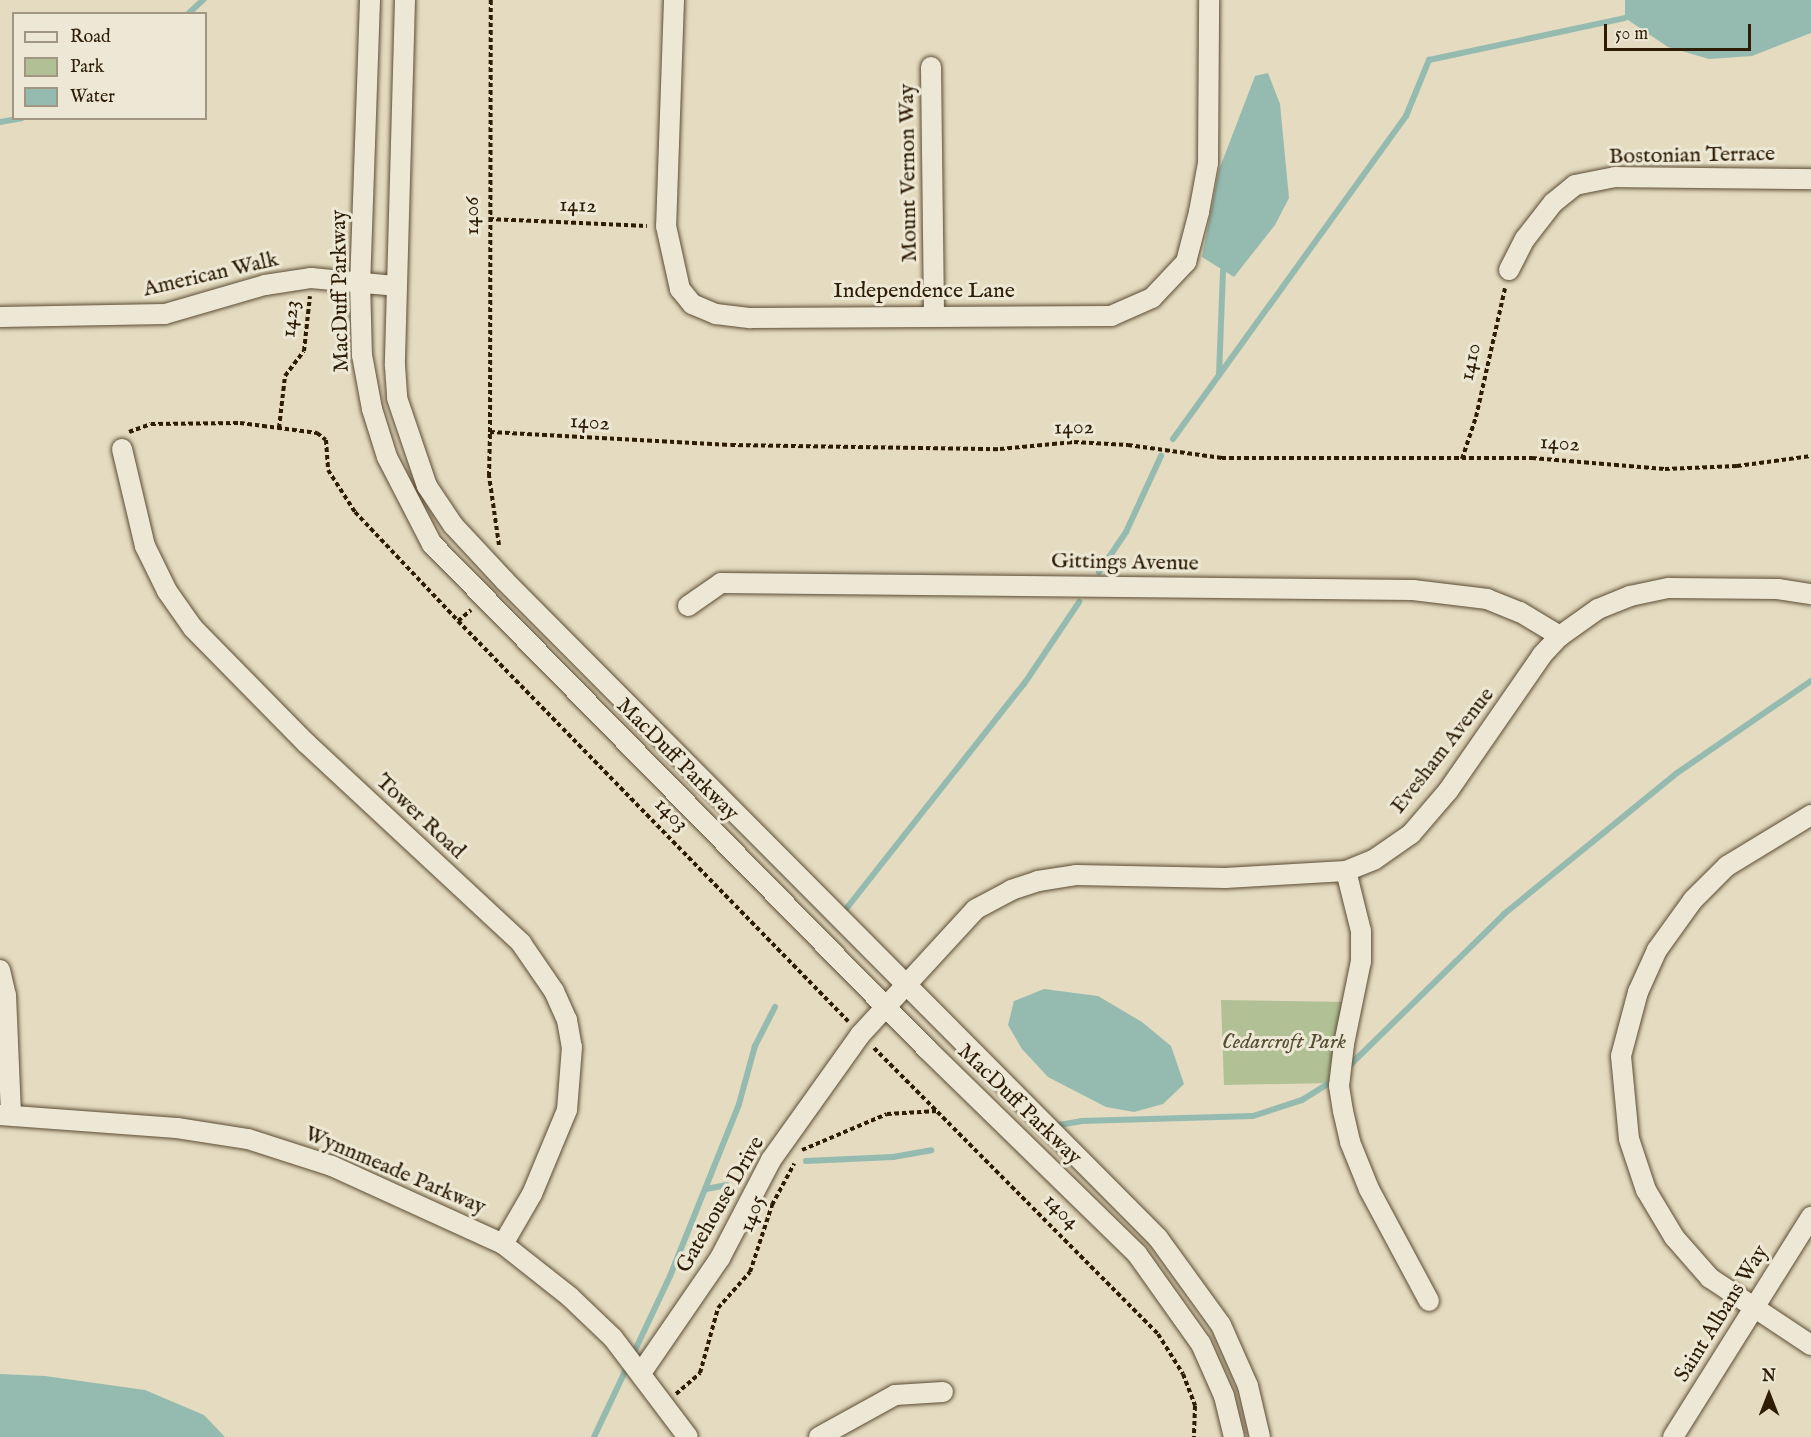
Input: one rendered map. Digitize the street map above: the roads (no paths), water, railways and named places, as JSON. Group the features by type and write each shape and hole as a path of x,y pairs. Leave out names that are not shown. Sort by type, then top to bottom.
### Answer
{"street":[{"name":"MacDuff Parkway","path":"370,0 360,281 362,355 372,409 387,457 432,544 484,601 1159,1280 1215,1373 1234,1437"},
{"name":"MacDuff Parkway","path":"405,0 403,134 395,286 397,398 427,486 453,525 908,988 1158,1238 1180,1265 1221,1325 1239,1360 1260,1437"},
{"name":"Independence Lane","path":"674,0 666,226 680,289 692,304 716,314 751,318 934,314 1111,316 1152,298 1186,262 1208,163 1209,0"},
{"name":"Mount Vernon Way","path":"931,67 934,314"},
{"name":"Bostonian Terrace","path":"1509,270 1524,239 1553,203 1575,185 1615,177 1811,179"},
{"name":"American Walk","path":"0,317 165,314 265,285 311,278 395,286"},
{"name":"Tower Road","path":"122,449 145,546 167,591 194,628 281,719 521,944 554,991 567,1020 572,1047 567,1110 532,1194 502,1245"},
{"name":"Gittings Avenue","path":"688,606 722,583 1413,590 1487,599 1520,612 1560,636"},
{"name":"Evesham Avenue","path":"889,1007 908,988 947,938 976,909 1011,890 1038,881 1076,875 1225,878 1346,871 1374,859 1411,834 1448,791 1542,655 1560,636 1598,609 1630,596 1669,588 1778,589 1811,594"},
{"path":"1811,815 1727,866 1693,900 1658,950 1638,992 1621,1056 1629,1139 1646,1190 1674,1237 1710,1278 1753,1309 1811,1345"},
{"path":"1346,871 1361,931 1361,961 1339,1086 1358,1164 1429,1301"},
{"path":"0,970 6,995 6,1115"},
{"name":"Gatehouse Drive","path":"641,1373 720,1258 771,1160 860,1035 889,1007"},
{"name":"Wynnmeade Parkway","path":"6,1115 177,1128 248,1139 333,1166 502,1245 570,1297 613,1338 668,1407 688,1437"},
{"name":"Saint Albans Way","path":"1673,1437 1811,1217"},
{"path":"819,1437 895,1395 943,1392"}],"water":[{"path":"1625,0 1811,0 1811,33 1752,56 1709,59 1668,47 1625,18"},
{"path":"1268,73 1280,104 1289,198 1275,225 1234,277 1202,257 1219,170 1255,76"},
{"path":"1044,989 1098,996 1142,1022 1171,1046 1184,1084 1163,1104 1134,1112 1106,1107 1048,1077 1022,1049 1008,1025 1014,1001"},
{"path":"0,1374 45,1376 145,1390 204,1415 225,1437 0,1437"}],"waterway":[{"path":"190,12 203,0"},
{"path":"1173,439 1406,116 1429,60 1625,18"},
{"path":"0,122 12,120"},
{"path":"1219,375 1223,271"},
{"path":"1099,572 1126,532 1161,456"},
{"path":"846,909 1024,684 1079,602"},
{"path":"1347,1068 1504,914 1677,773 1811,681"},
{"path":"594,1437 670,1276 739,1104 755,1046 775,1007"},
{"path":"1059,1125 1081,1121 1253,1116 1302,1100 1335,1079"},
{"path":"806,1161 893,1157 931,1150"},
{"path":"706,1189 727,1185"}],"park label":[{"name":"Cedarcroft Park","path":"1284,1043"}]}
